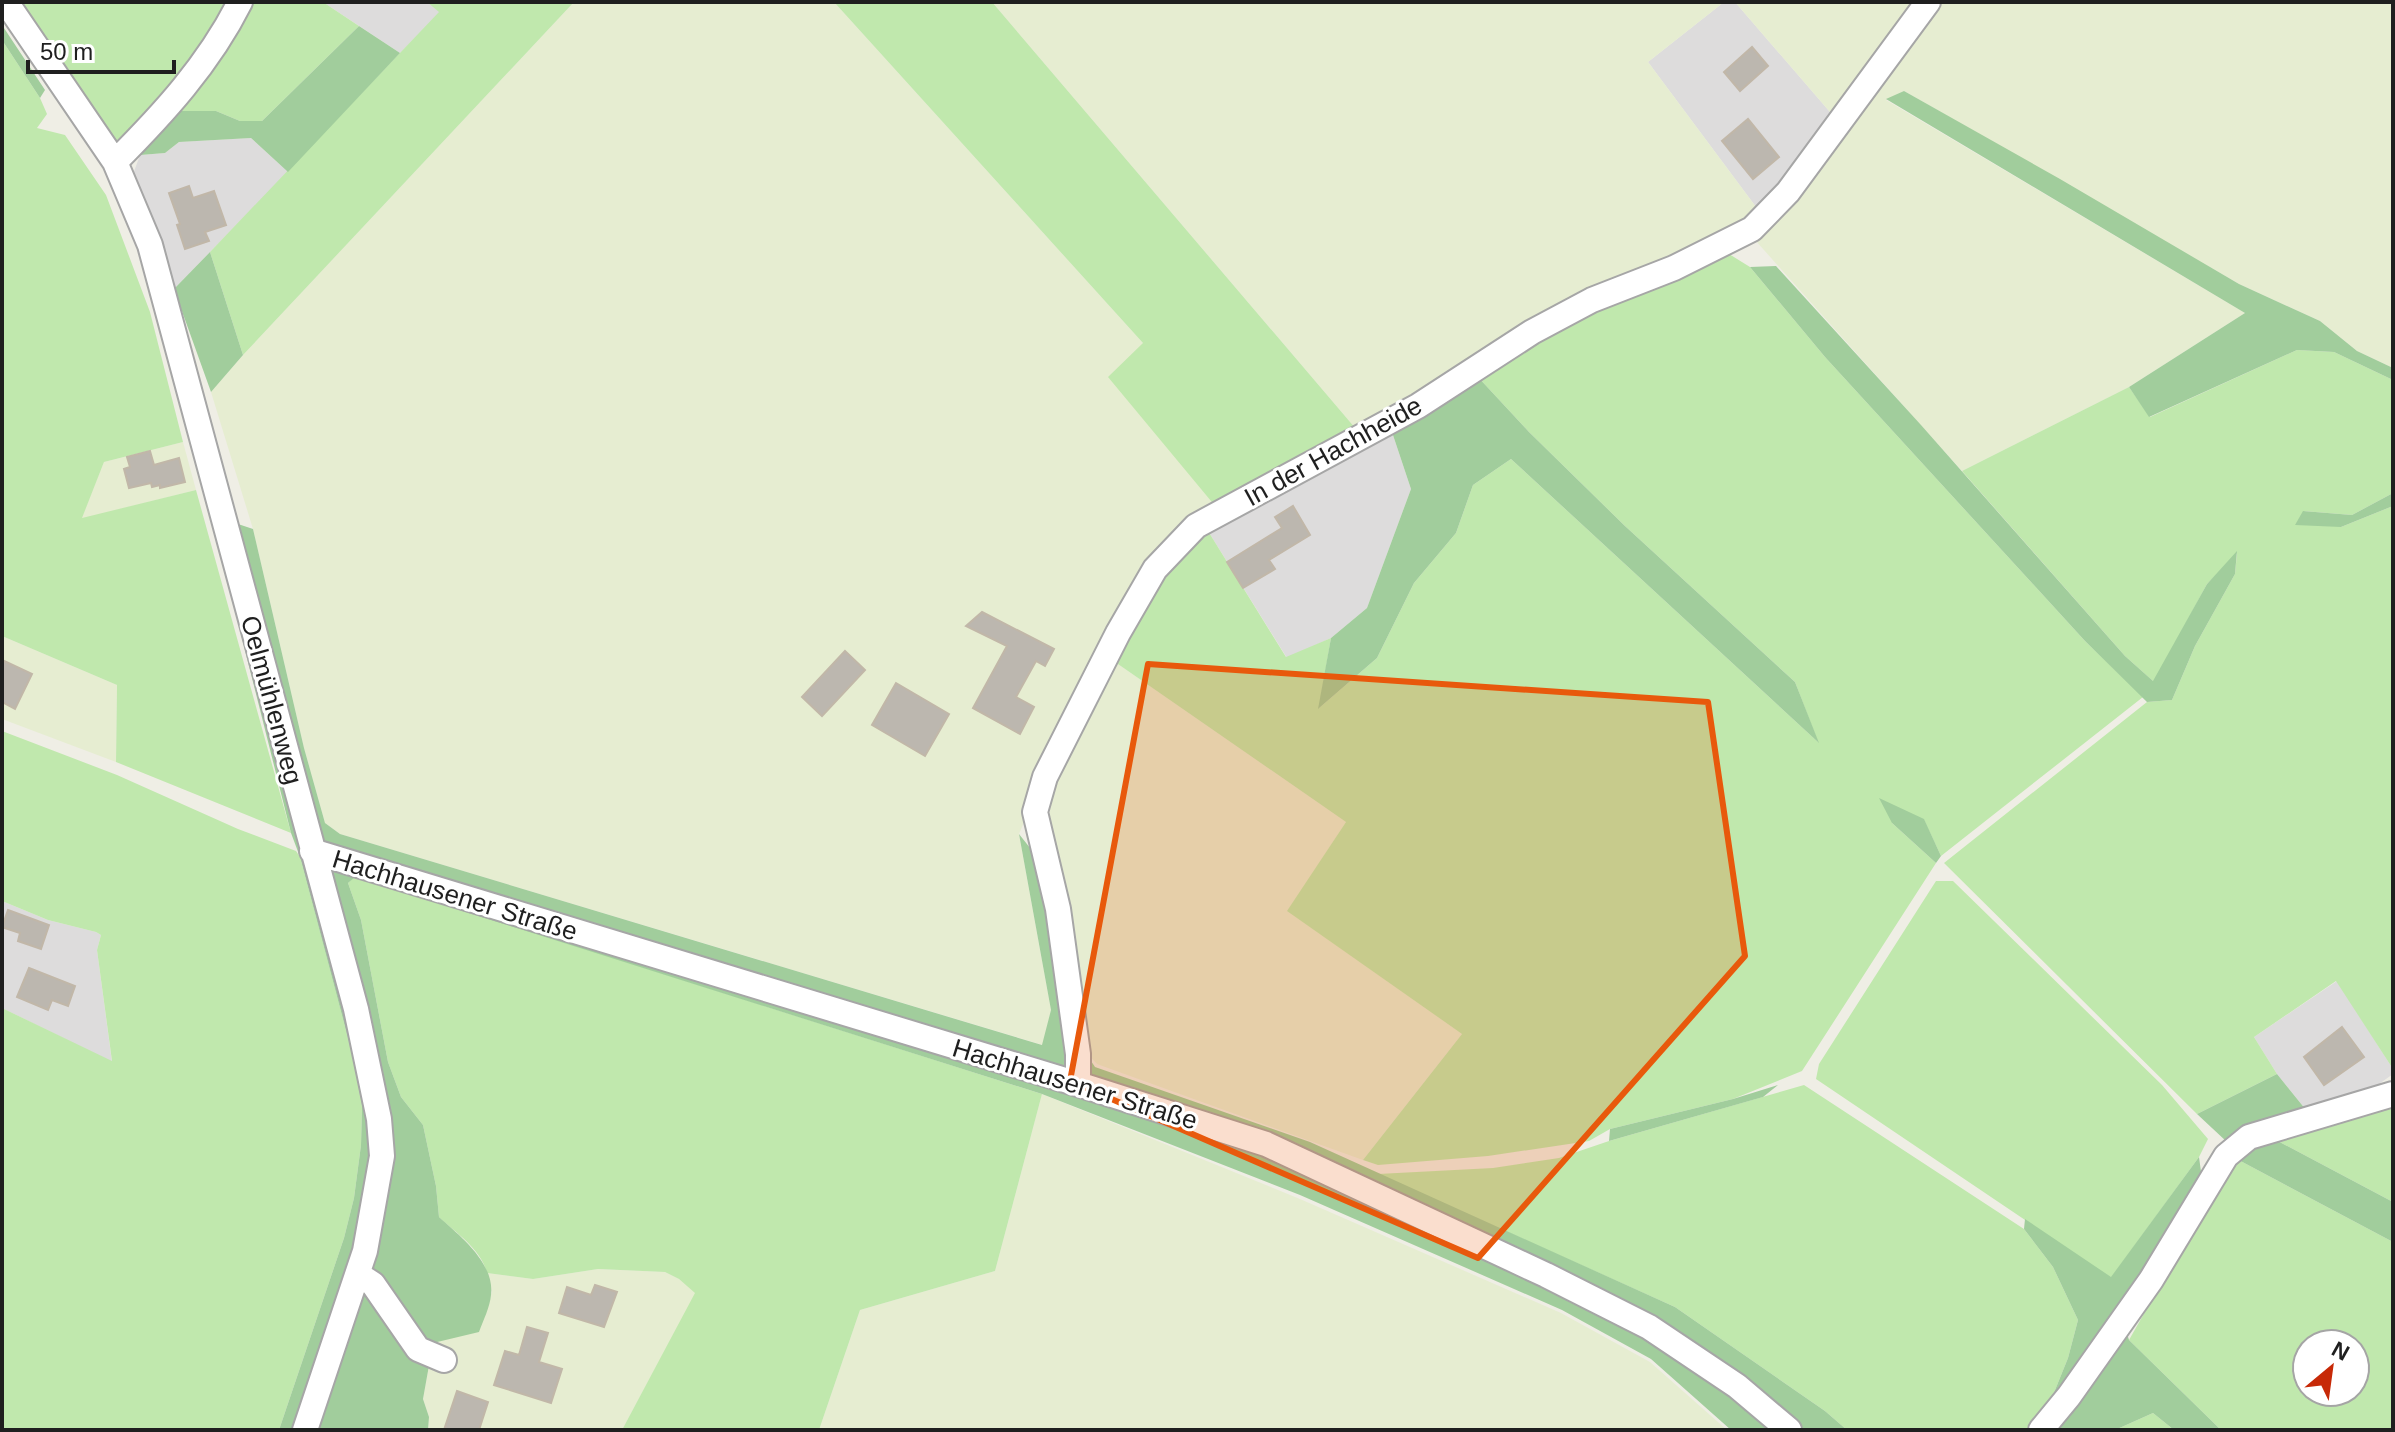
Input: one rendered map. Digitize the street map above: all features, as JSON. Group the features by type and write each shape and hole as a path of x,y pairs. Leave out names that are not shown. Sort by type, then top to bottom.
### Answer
{"street":[{"name":"Oelmühlenweg","path":"6,2 115,162 150,245 356,1009 379,1119 382,1156 359,1275 305,1430"},
{"path":"115,162 180,94 240,2"},
{"name":"In der Hachheide","path":"1078,1084 1078,1054 1058,909 1035,812 1045,777 1118,633 1155,569 1196,526 1418,406 1532,332 1592,300 1674,268 1752,229 1788,192 1928,2"},
{"name":"Hachhausener Straße","path":"312,851 1266,1144 1546,1275 1649,1327 1737,1386 1789,1430"},
{"path":"2041,1430 2069,1396 2151,1280 2226,1156 2249,1137 2393,1094"},
{"path":"359,1275 373,1284 418,1349 444,1360"}],"highlighted area":[{"path":"1148,664 1708,702 1745,956 1478,1258 1070,1081"}],"shaded area":[{"path":"323,2 427,2 440,12 400,53"},
{"path":"1724,2 1735,2 1836,119 1759,211 1648,62"},
{"path":"251,138 288,172 174,289 159,234 132,177 140,155 165,153 179,142"},
{"path":"1391,429 1411,489 1367,608 1331,638 1287,658 1208,531"},
{"path":"2,901 48,920 101,935 97,950 112,1062 2,1008"},
{"path":"2337,981 2393,1069 2393,1074 2372,1089 2306,1110 2277,1074 2254,1037"}],"green space":[{"path":"20,2 234,2 201,56 118,143"},
{"path":"247,2 323,2 359,26 262,121 240,121 216,111 175,111"},
{"path":"427,2 574,2 243,355 210,252 439,12"},
{"path":"574,2 834,2 1143,343 1216,507 1150,561 1108,625 1019,834 1051,1010 1043,1045 340,834 325,823 304,748 253,529 211,392"},
{"path":"834,2 992,2 1356,429 1216,507 1108,377 1143,343"},
{"path":"992,2 1724,2 1648,62 1759,211 1731,233 1356,429"},
{"path":"1735,2 1921,2 1836,119"},
{"path":"1942,2 2393,2 2393,368 2357,351 2320,321 2239,284 1904,91 1886,100 2245,313 2129,387 1962,471 1755,240 1874,93"},
{"path":"2,25 45,90 40,98 2,40"},
{"path":"359,26 400,53 288,172 251,138 179,142 165,153 140,155 175,111 216,111 240,121 262,121"},
{"path":"2,40 47,114 37,128 65,135 106,195 150,312 183,442 104,462 82,518 196,490 291,833 116,762 117,685 2,636"},
{"path":"1904,91 2239,284 2320,321 2357,351 2393,368 2393,380 2334,352 2297,350 2149,417 2129,387 2245,313 1886,99"},
{"path":"210,252 243,355 211,392 174,289"},
{"path":"1729,254 1750,267 1825,357 2085,641 2143,697 1941,856 1924,820 1892,823 1936,863 1802,1071 1733,1099 1610,1129 1589,1141 1488,1156 1378,1165 1363,1160 1462,1034 1287,911 1346,822 1115,662 1151,598 1177,561 1208,531 1286,657 1331,638 1319,708 1377,658 1414,583 1456,533 1473,485 1511,459 1818,742 1795,682 1625,526 1477,376 1596,306"},
{"path":"1776,266 2125,656 2153,681 2207,584 2237,551 2235,574 2195,646 2172,700 2147,702 2085,641 1825,357 1750,267"},
{"path":"2297,350 2334,352 2393,380 2393,493 2352,515 2303,511 2341,527 2393,506 2393,1069 2336,981 2254,1037 2277,1074 2197,1114 1944,863 2147,702 2172,700 2195,646 2235,574 2237,553 2207,584 2154,682 2125,656 1962,471 2129,387 2150,417"},
{"path":"1477,376 1625,526 1795,682 1819,743 1511,459 1473,485 1456,533 1414,583 1377,658 1318,709 1331,638 1367,608 1411,489 1391,429"},
{"path":"183,442 196,490 81,519 104,462"},
{"path":"2393,493 2393,506 2341,527 2295,525 2303,511 2352,515"},
{"path":"211,515 253,529 304,748 325,823 340,834 1042,1045 1051,1010 1019,834 1064,891 1085,1052 1095,1067 1310,1142 1675,1307 1825,1411 1847,1430 1731,1430 1651,1359 1562,1310 1300,1195 1042,1094 355,877 348,883 361,920 388,1062 401,1097 423,1125 439,1217 482,1261 491,1283 491,1295 479,1332 433,1343 423,1399 429,1417 428,1430 279,1430 344,1238 354,1198 362,1106 353,1057 291,833"},
{"path":"2,636 117,685 116,762 2,719"},
{"path":"1115,662 1346,822 1288,911 1462,1034 1363,1160 1097,1064 1086,1052 1049,819 1053,781"},
{"path":"2,731 117,775 238,829 296,851 300,857 353,1057 362,1106 361,1145 354,1198 344,1238 279,1430 2,1430 2,1008 112,1061 97,950 101,935 48,920 2,901"},
{"path":"1879,798 1924,819 1941,856 1936,863 1892,823"},
{"path":"355,876 1042,1094 995,1271 860,1310 819,1430 622,1430 695,1293 665,1272 598,1269 533,1279 487,1273 474,1249 439,1217 423,1125 401,1097 388,1062 361,920 348,883"},
{"path":"1936,881 1953,881 2162,1085 2208,1139 2199,1157 2111,1278 1816,1079 1819,1064"},
{"path":"2277,1074 2306,1110 2227,1142 2197,1114"},
{"path":"1778,1085 1763,1097 1609,1141 1610,1129"},
{"path":"1804,1085 2024,1229 2053,1267 2078,1320 2068,1358 2049,1405 2029,1430 1847,1430 1825,1411 1675,1307 1378,1174 1493,1168 1559,1158"},
{"path":"1042,1094 1300,1199 1561,1313 1650,1362 1727,1430 819,1430 860,1310 995,1271"},
{"path":"2393,1106 2393,1202 2274,1139"},
{"path":"2274,1139 2393,1202 2393,1242 2233,1157"},
{"path":"2199,1157 2202,1179 2120,1311 2129,1340 2221,1430 2174,1430 2153,1413 2115,1430 2048,1430 2049,1405 2068,1358 2078,1320 2053,1267 2024,1229 2025,1219 2111,1277"},
{"path":"2233,1157 2393,1242 2393,1430 2221,1430 2129,1340"},
{"path":"598,1269 665,1272 696,1293 622,1430 428,1430 429,1417 423,1399 433,1343 492,1293 487,1273 533,1279"},
{"path":"2153,1413 2174,1430 2115,1430"}],"building":[{"path":"1752,47 1768,66 1740,91 1724,72"},
{"path":"1748,119 1779,157 1753,179 1722,141"},
{"path":"189,186 193,198 214,191 226,225 205,232 209,241 185,249 169,193"},
{"path":"150,451 154,465 179,458 185,482 160,488 160,485 152,487 151,483 129,488 124,469 130,467 127,457"},
{"path":"1293,506 1310,535 1269,560 1275,569 1243,588 1227,562 1282,528 1275,517"},
{"path":"982,612 1054,649 1045,666 1036,661 1016,697 1034,707 1020,734 973,708 1007,646 966,626"},
{"path":"845,651 865,670 822,716 802,697"},
{"path":"2,660 32,674 15,709 2,702"},
{"path":"896,683 949,714 925,756 872,725"},
{"path":"8,910 49,925 41,949 18,941 20,933 2,927"},
{"path":"29,968 75,986 68,1006 52,1000 48,1010 17,997"},
{"path":"2342,1027 2364,1057 2324,1085 2304,1057"},
{"path":"595,1285 617,1292 604,1327 559,1313 567,1287 591,1295"},
{"path":"527,1327 548,1333 539,1362 562,1369 551,1403 494,1385 505,1351 519,1355"},
{"path":"457,1391 488,1402 479,1430 444,1430"}]}
